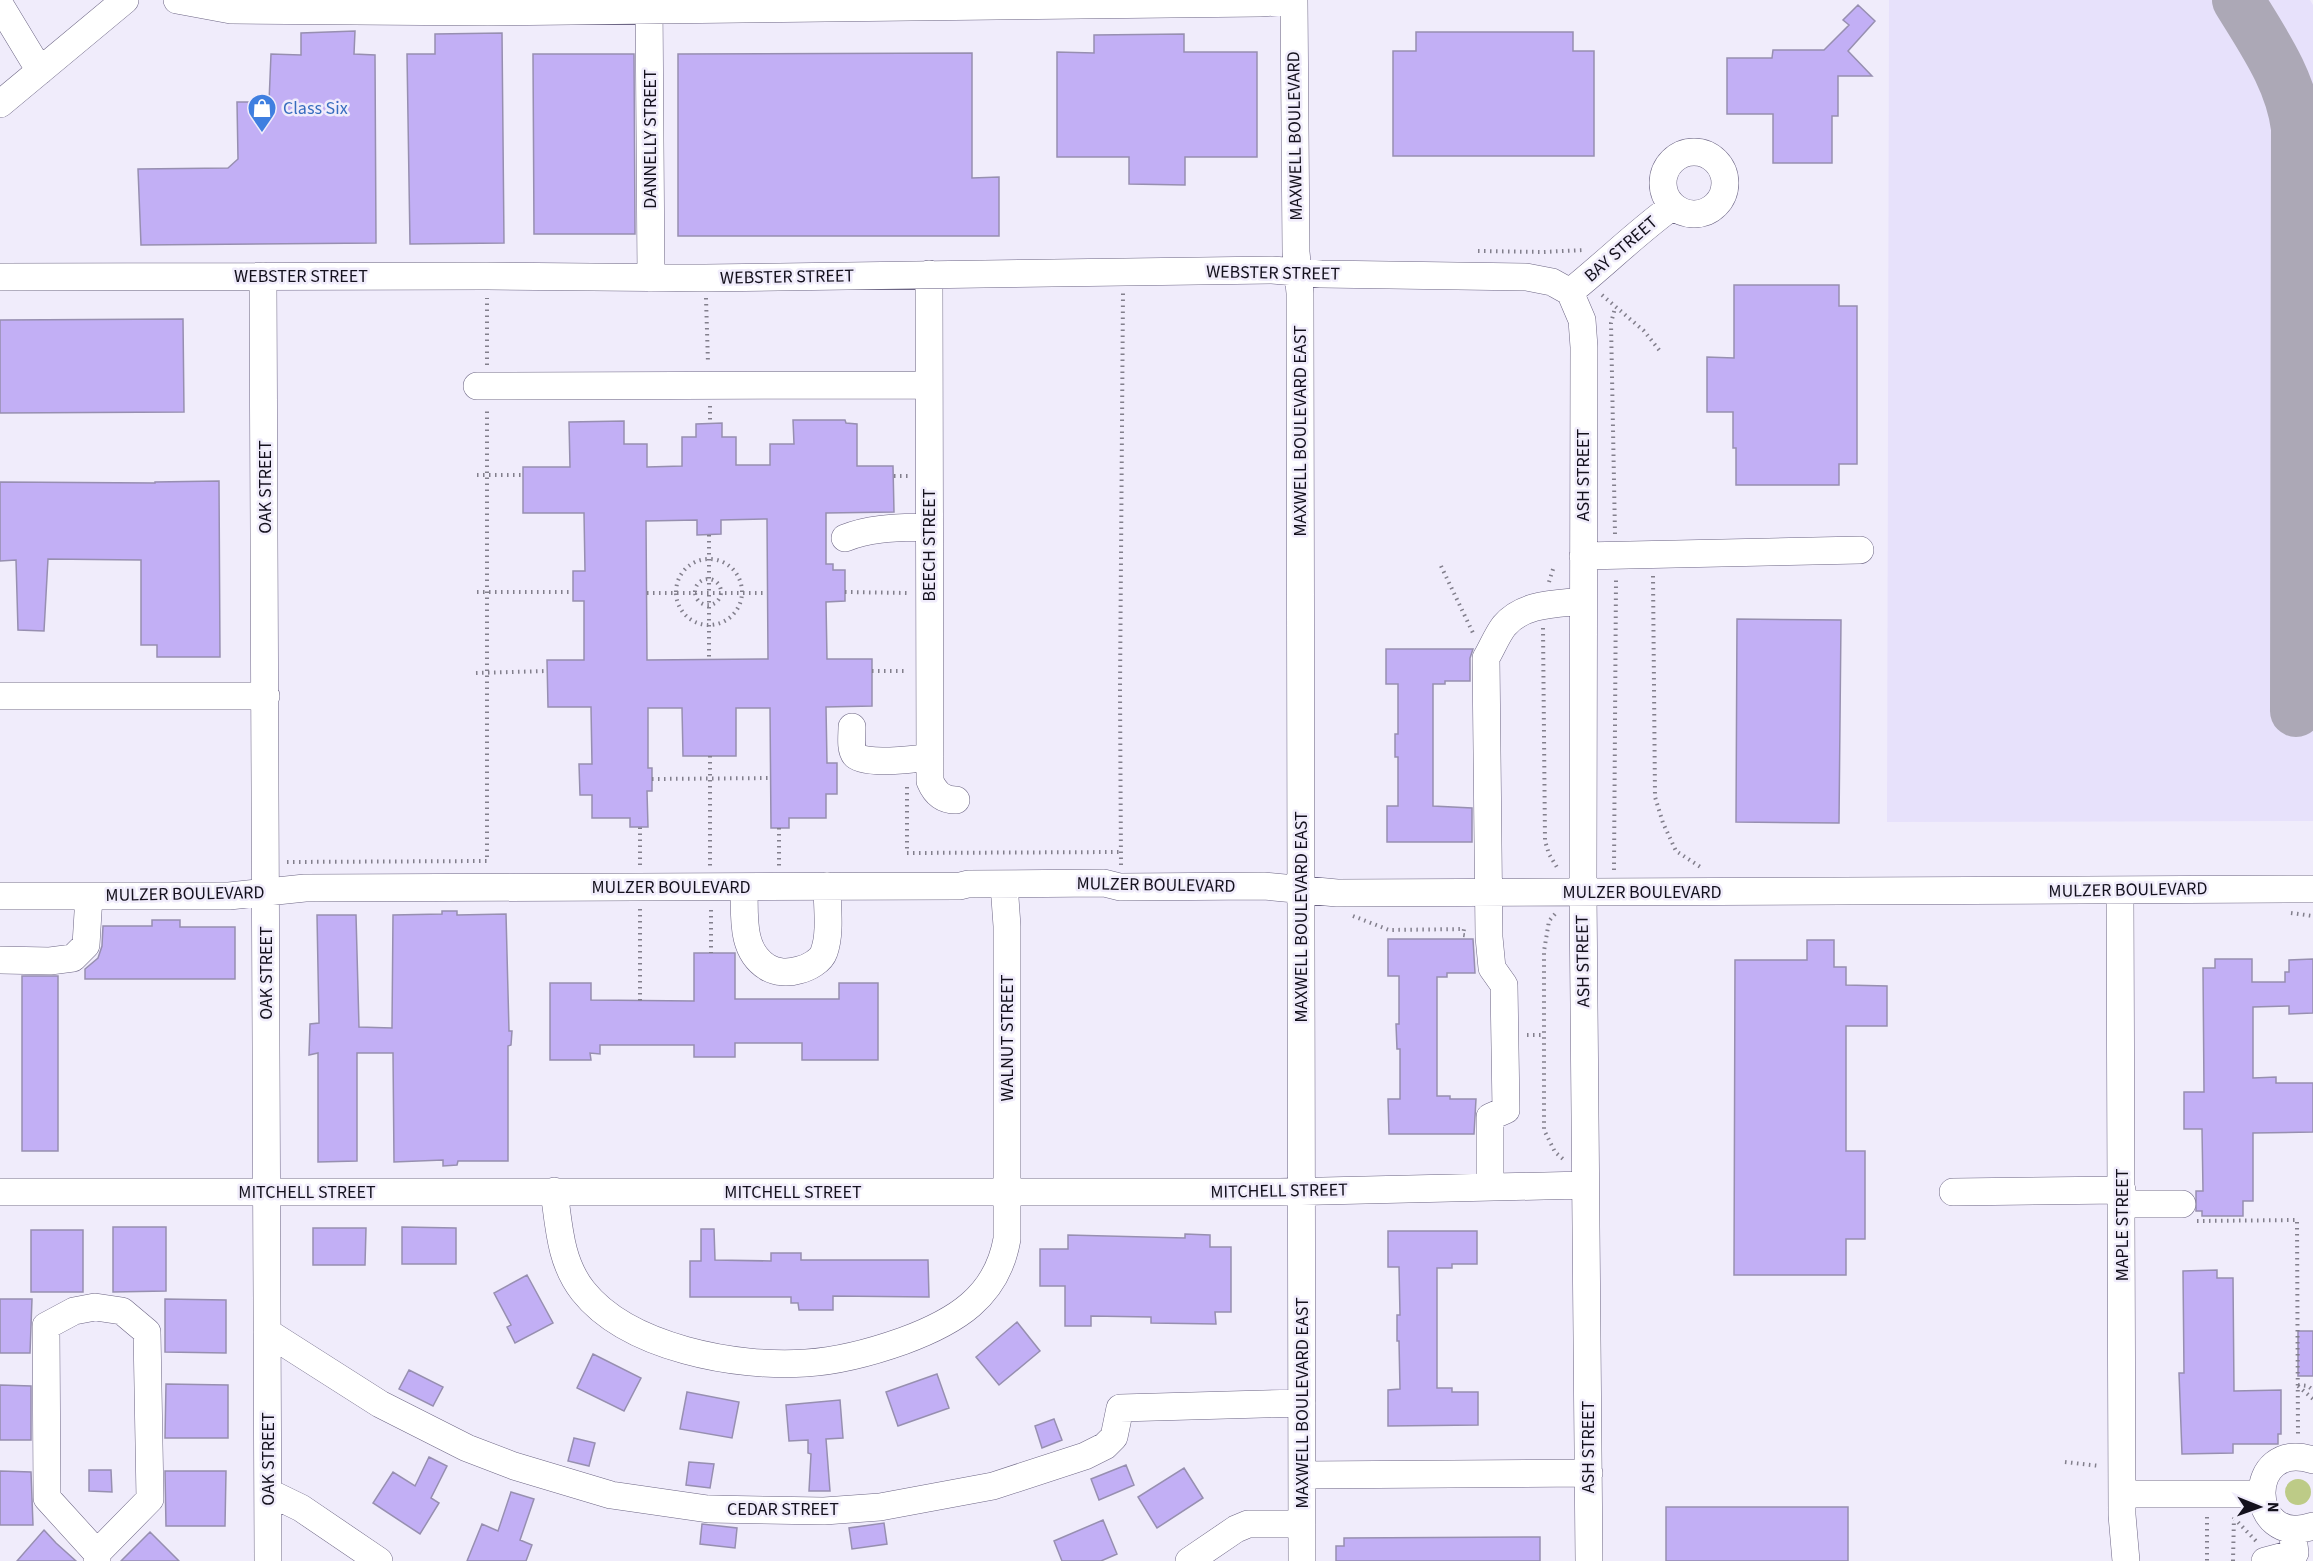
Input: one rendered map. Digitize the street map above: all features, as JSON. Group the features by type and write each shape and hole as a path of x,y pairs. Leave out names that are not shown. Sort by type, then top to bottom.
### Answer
{"street":[{"path":"0,104 125,0"},
{"path":"177,0 231,10 650,5 1260,3 1294,0"},
{"name":"MAXWELL BOULEVARD","path":"1294,0 1298,273"},
{"name":"DANNELLY STREET","path":"650,5 651,278"},
{"path":"2,11 40,70"},
{"name":"BAY STREET","path":"1570,292 1642,229 1673,206"},
{"name":"WEBSTER STREET","path":"0,277 705,278 1272,270 1298,273 1526,277 1552,282 1570,292"},
{"name":"MAXWELL BOULEVARD EAST","path":"1298,273 1300,316 1302,1561"},
{"name":"BEECH STREET","path":"929,274 929,527 913,593 919,758 934,789 942,797 956,800"},
{"name":"OAK STREET","path":"263,276 268,1561"},
{"name":"ASH STREET","path":"1570,292 1582,320 1584,347 1583,602 1571,892 1585,1185 1589,1561"},
{"path":"482,386 715,395 929,385"},
{"path":"845,538 859,532 878,529 929,527"},
{"path":"1582,556 1860,550"},
{"path":"1490,1187 1490,1117 1506,1110 1504,985 1492,968 1489,937 1486,658 1504,625 1522,612 1543,605 1583,602"},
{"path":"0,696 266,696"},
{"path":"852,727 852,748 854,755 860,759 919,758"},
{"name":"MULZER BOULEVARD","path":"0,896 229,896 305,888 960,886 968,884 1104,883 1120,887 1264,886 1337,893 2313,889"},
{"name":"WALNUT STREET","path":"554,1191 561,1244 567,1264 581,1289 604,1311 641,1334 679,1348 735,1360 783,1364 831,1360 879,1350 928,1332 963,1312 985,1292 996,1275 1004,1257 1007,1239 1007,926 1004,884"},
{"path":"744,886 746,932 750,949 759,962 773,971 792,972 808,967 824,954 827,935 827,886"},
{"name":"MAPLE STREET","path":"2120,890 2122,1494 2123,1541 2126,1561"},
{"path":"0,960 50,961 73,958 86,945 88,896"},
{"name":"MITCHELL STREET","path":"0,1192 1301,1191 1585,1185"},
{"path":"1953,1191 2122,1197 2187,1213"},
{"path":"95,1307 122,1311 147,1332 150,1499 97,1557 47,1498 46,1326 74,1311 95,1307"},
{"name":"CEDAR STREET","path":"267,1332 380,1404 467,1448 514,1466 611,1495 708,1509 824,1511 880,1507 934,1498 993,1486 1085,1456 1105,1446 1114,1437 1120,1408 1302,1403"},
{"path":"2269,1560 2295,1553 2303,1528 2281,1526 2272,1519 2265,1509 2260,1494 2266,1476 2272,1467 2289,1457 2305,1458"},
{"path":"1302,1475 1589,1473"},
{"path":"268,1492 301,1508 380,1561"},
{"path":"2122,1494 2260,1494"},
{"path":"1189,1561 1236,1529 1248,1524 1302,1524"}],"path":[{"path":"1543,252 1585,250 1592,274"},
{"path":"1120,887 1123,272"},
{"path":"266,862 486,861 488,592 487,475 482,386 487,276"},
{"path":"705,278 715,395 710,404 710,424"},
{"path":"1614,892 1616,557 1611,323 1615,308 1644,331 1660,351"},
{"path":"477,475 523,475"},
{"path":"908,476 908,486"},
{"path":"709,535 710,659"},
{"path":"1658,555 1653,565 1656,797 1663,823 1677,851 1703,869"},
{"path":"709,558 732,567 742,583 742,593 735,614 725,622 709,626 697,624 688,619 678,605 675,592 680,575 689,565 709,558"},
{"path":"1441,566 1486,658"},
{"path":"1554,566 1543,605 1545,841 1549,854 1571,892 1549,921 1544,951 1544,1130 1555,1152 1563,1159"},
{"path":"709,578 718,583 722,592 718,602 710,605 698,601 695,592 699,582 709,578"},
{"path":"477,592 573,592"},
{"path":"845,592 913,593"},
{"path":"647,593 767,593"},
{"path":"908,660 908,682"},
{"path":"476,673 547,671"},
{"path":"872,671 908,671"},
{"path":"710,756 711,953"},
{"path":"919,758 907,853 1121,852"},
{"path":"652,779 771,778"},
{"path":"640,827 640,1001"},
{"path":"779,828 779,886"},
{"path":"1350,915 1389,930 1464,929 1463,935 1489,937"},
{"path":"2187,1213 2297,1220 2298,1385 2305,1458"},
{"path":"2298,1385 2308,1386 2313,1390"},
{"path":"2298,1385 2313,1399"},
{"path":"2233,1561 2233,1518 2236,1511"},
{"path":"2207,1515 2208,1561"},
{"path":"2233,1518 2269,1560"}],"shaded area":[{"path":"1889,0 2310,0 2313,5 2313,821 1887,822"}],"green space":[{"path":"2298,1479 2307,1483 2311,1492 2307,1501 2298,1505 2289,1501 2285,1492 2289,1483"}],"building":[{"path":"1858,5 1875,21 1848,51 1872,76 1838,76 1838,116 1832,116 1832,163 1773,163 1773,114 1727,114 1727,58 1772,58 1773,50 1824,50 1849,25 1843,20"},
{"path":"355,31 354,54 375,55 376,243 141,245 138,169 228,168 238,159 237,102 269,102 271,54 301,55 301,33"},
{"path":"1416,32 1573,32 1573,51 1594,51 1594,156 1393,156 1393,51 1416,51"},
{"path":"502,33 504,243 410,244 407,54 435,54 435,34"},
{"path":"1184,34 1184,52 1257,52 1257,157 1185,157 1185,185 1129,184 1129,157 1057,157 1057,52 1094,53 1094,35"},
{"path":"972,53 972,178 999,177 999,236 678,236 678,54"},
{"path":"533,54 634,54 635,234 534,234"},
{"path":"1734,285 1839,285 1839,306 1857,306 1857,464 1839,464 1839,485 1736,485 1733,412 1707,412 1707,357 1734,358"},
{"path":"183,319 184,412 0,413 0,320"},
{"path":"793,420 845,420 846,423 857,424 857,466 893,466 894,512 826,513 826,564 833,564 833,570 845,570 845,601 826,602 827,659 872,659 872,706 826,707 827,763 837,763 837,794 826,794 826,818 789,818 789,828 771,828 770,708 736,708 736,756 683,756 682,708 648,708 648,768 652,768 652,791 647,791 648,827 630,827 630,818 592,818 592,795 580,795 579,764 592,764 591,707 548,707 547,660 584,660 584,601 573,601 573,571 585,571 584,513 523,513 523,467 570,467 569,422 624,421 624,444 647,444 647,467 682,466 682,437 696,437 696,424 722,423 722,437 736,437 736,465 770,465 770,444 794,444","holes":["767,519 768,659 647,660 646,521 697,520 697,535 721,534 721,520"]},
{"path":"219,481 220,657 157,657 157,645 141,645 141,560 48,559 44,631 18,630 16,560 0,561 0,482"},
{"path":"1737,619 1841,620 1839,823 1736,822"},
{"path":"1386,649 1473,649 1470,658 1470,681 1445,681 1445,684 1433,684 1433,806 1472,808 1472,842 1387,842 1387,806 1398,806 1398,757 1395,757 1395,734 1398,734 1398,684 1386,684"},
{"path":"442,911 457,911 457,915 506,914 509,1031 512,1031 511,1045 508,1046 508,1161 458,1161 457,1165 443,1166 443,1160 394,1162 393,1053 357,1053 357,1161 318,1162 318,1053 309,1055 310,1024 319,1023 317,915 356,915 359,1027 392,1028 393,915 442,914"},
{"path":"152,920 180,920 180,927 235,927 235,979 85,979 85,969 98,958 102,946 103,926 152,926"},
{"path":"1388,939 1473,939 1475,973 1447,973 1447,977 1437,977 1437,1096 1450,1096 1450,1099 1476,1099 1474,1134 1389,1134 1388,1099 1400,1099 1400,1049 1397,1049 1396,1024 1399,1024 1399,976 1388,976"},
{"path":"1807,940 1834,940 1834,967 1846,967 1846,985 1887,986 1887,1026 1846,1026 1846,1151 1865,1151 1865,1239 1846,1239 1846,1275 1734,1275 1735,960 1807,960"},
{"path":"694,953 735,953 735,999 839,999 839,983 878,983 878,1060 802,1060 802,1043 735,1043 735,1057 694,1057 694,1045 600,1045 600,1054 590,1053 591,1060 550,1060 550,983 591,983 591,1000 694,1001"},
{"path":"2215,959 2252,959 2252,982 2285,982 2285,972 2289,972 2289,960 2313,959 2313,1013 2289,1014 2289,1006 2253,1007 2253,1078 2276,1077 2276,1083 2313,1083 2313,1132 2253,1133 2253,1201 2243,1201 2243,1216 2202,1216 2202,1211 2196,1211 2196,1191 2203,1191 2202,1129 2184,1129 2184,1092 2204,1092 2203,968 2215,968"},
{"path":"22,976 58,976 58,1151 22,1151"},
{"path":"113,1227 166,1227 166,1291 113,1292"},
{"path":"402,1227 456,1228 456,1264 402,1264"},
{"path":"313,1228 366,1228 365,1265 313,1265"},
{"path":"701,1229 714,1229 715,1260 771,1261 771,1253 801,1253 801,1260 928,1260 929,1297 833,1296 833,1310 799,1310 798,1303 791,1303 791,1297 690,1297 690,1261 701,1261"},
{"path":"31,1230 83,1230 83,1292 31,1292"},
{"path":"1388,1231 1477,1231 1477,1264 1452,1264 1452,1268 1437,1268 1437,1388 1452,1388 1452,1392 1478,1392 1478,1425 1388,1426 1388,1390 1400,1389 1397,1315 1400,1315 1399,1267 1388,1267"},
{"path":"1185,1234 1210,1235 1210,1247 1231,1247 1231,1312 1215,1312 1216,1324 1151,1323 1151,1317 1091,1316 1091,1326 1065,1326 1065,1286 1040,1286 1040,1249 1068,1249 1068,1235 1185,1238"},
{"path":"2217,1270 2217,1278 2233,1278 2234,1391 2281,1390 2281,1434 2278,1434 2278,1444 2233,1444 2233,1453 2182,1454 2179,1373 2184,1373 2183,1271"},
{"path":"527,1275 553,1323 515,1343 507,1327 511,1325 494,1293"},
{"path":"0,1299 32,1299 30,1353 0,1353"},
{"path":"165,1299 226,1300 226,1353 165,1352"},
{"path":"1017,1322 1040,1351 999,1385 976,1357"},
{"path":"2298,1331 2313,1331 2313,1376 2298,1376"},
{"path":"593,1354 641,1378 624,1411 577,1388"},
{"path":"409,1370 443,1387 433,1406 399,1389"},
{"path":"937,1374 949,1408 898,1426 886,1392"},
{"path":"166,1384 228,1385 228,1438 165,1438"},
{"path":"0,1385 31,1386 31,1440 0,1440"},
{"path":"687,1392 739,1402 732,1438 680,1429"},
{"path":"840,1400 843,1438 826,1439 830,1491 809,1491 811,1454 808,1453 808,1440 789,1441 786,1405"},
{"path":"1054,1419 1062,1440 1042,1448 1035,1426"},
{"path":"574,1438 595,1443 589,1466 568,1461"},
{"path":"429,1457 447,1466 431,1498 439,1503 420,1534 373,1503 393,1472 415,1486"},
{"path":"689,1462 714,1464 710,1488 686,1485"},
{"path":"1126,1465 1134,1485 1099,1500 1091,1479"},
{"path":"1184,1468 1203,1498 1157,1528 1138,1497"},
{"path":"89,1470 111,1470 112,1492 89,1491"},
{"path":"0,1471 31,1472 33,1525 0,1525"},
{"path":"165,1471 226,1471 225,1526 166,1526"},
{"path":"511,1492 534,1499 520,1540 532,1545 526,1561 467,1561 482,1524 498,1531"},
{"path":"1666,1507 1848,1507 1848,1561 1666,1561"},
{"path":"1103,1520 1117,1554 1101,1561 1062,1561 1054,1541"},
{"path":"884,1523 887,1544 852,1549 849,1528"},
{"path":"702,1524 737,1528 735,1548 700,1544"},
{"path":"44,1530 56,1543 76,1561 17,1561"},
{"path":"150,1532 179,1561 121,1561"},
{"path":"1540,1537 1540,1561 1336,1561 1336,1546 1344,1546 1344,1538"}],"taxiway":[{"path":"2238,0 2275,61 2289,94 2297,128 2296,711"}],"place":[{"name":"Class Six","path":"262,134"}]}
